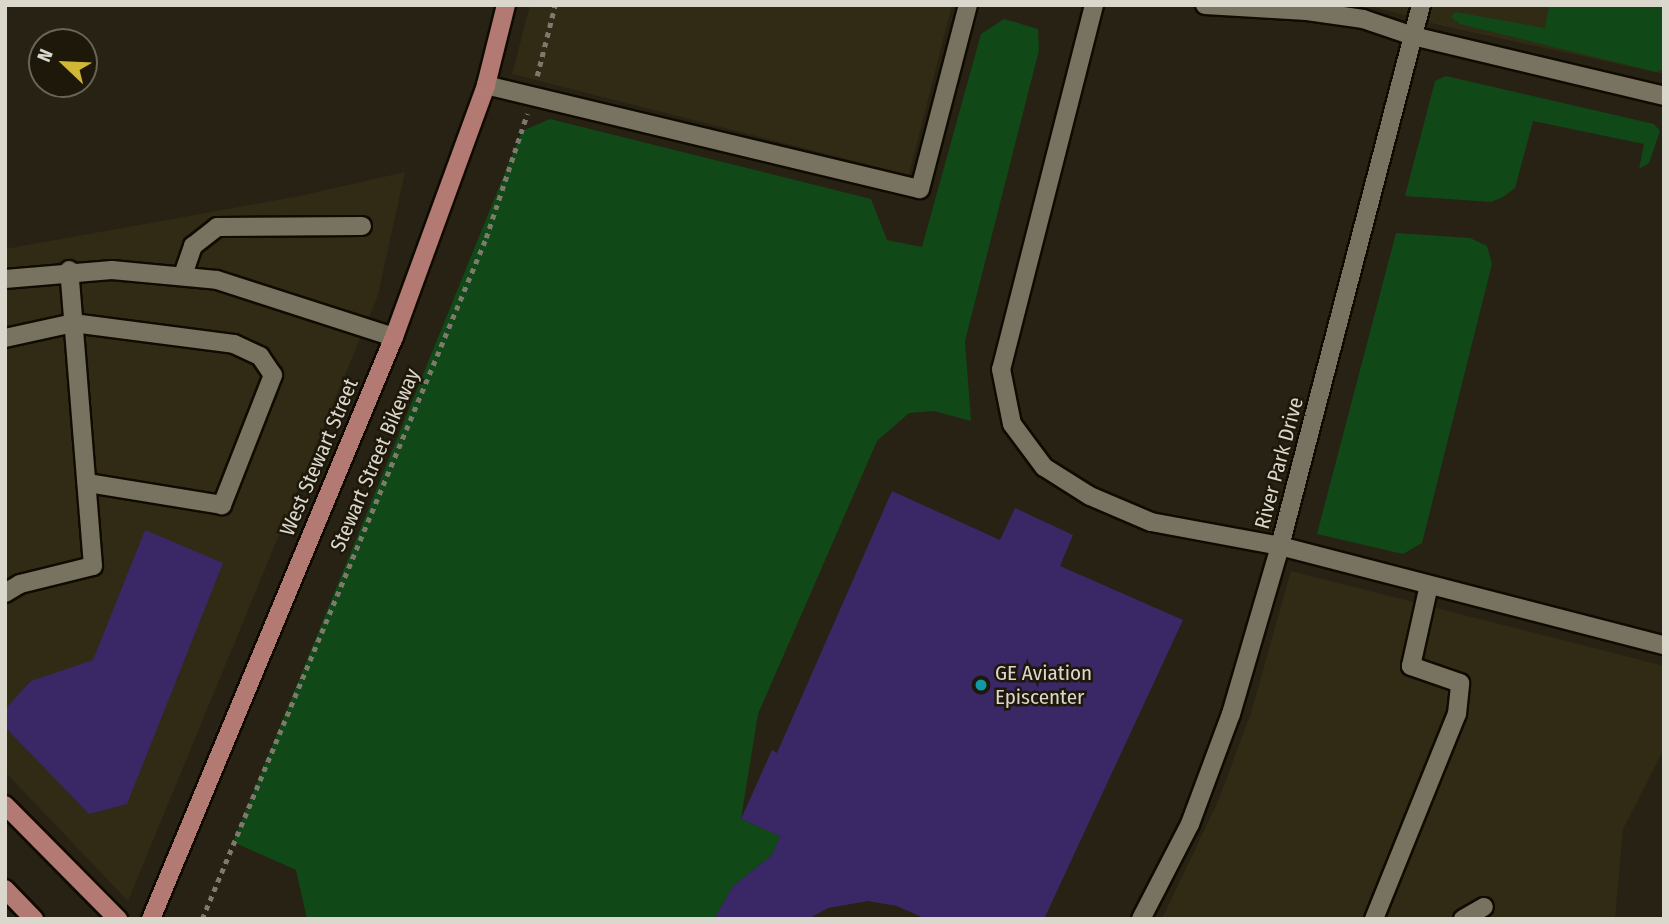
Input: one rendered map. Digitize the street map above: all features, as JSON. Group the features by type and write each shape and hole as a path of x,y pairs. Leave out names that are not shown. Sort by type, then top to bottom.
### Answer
{"main road":[{"name":"West Stewart Street","path":"151,919 394,337 486,85 506,5"},
{"path":"5,806 118,919"},
{"path":"5,889 34,919"}],"street":[{"path":"486,85 920,189 968,5"},
{"path":"1094,5 1001,369 1012,424 1044,467 1090,496 1170,527 1280,547 1664,645"},
{"path":"1205,5 1307,11 1363,19 1413,36 1664,96"},
{"name":"River Park Drive","path":"1141,919 1182,842 1212,769 1280,547 1421,5"},
{"path":"183,275 193,246 217,227 362,226"},
{"path":"5,279 69,270 183,275 217,280 394,337"},
{"path":"5,593 20,584 93,566 69,270"},
{"path":"5,338 74,323 234,344 260,356 273,375 222,505 87,483"},
{"path":"1374,919 1457,714 1460,683 1411,666 1429,585"},
{"path":"1463,919 1484,907"}],"path":[{"name":"Stewart Street Bikeway","path":"202,919 486,239 532,96 555,5"}],"shaded area":[{"path":"530,5 952,5 909,175 512,74"},
{"path":"1367,5 1664,5 1664,74 1439,25"},
{"path":"405,172 378,295 128,901 5,772 5,249 295,197"},
{"path":"1291,571 1664,666 1664,749 1623,829 1615,919 1162,919 1218,801 1251,713"}],"green space":[{"path":"1549,5 1664,5 1664,69 1656,72 1460,24 1451,17 1455,12 1545,28"},
{"path":"1004,19 1038,29 1039,50 965,341 971,421 934,411 909,413 877,441 758,714 741,819 780,836 772,855 733,886 714,919 307,919 296,870 233,842 522,131 550,119 871,199 887,240 922,247 981,34"},
{"path":"1446,76 1654,124 1660,131 1649,163 1639,169 1644,144 1533,121 1515,188 1503,197 1491,202 1405,196 1435,81"},
{"path":"1396,233 1470,238 1487,246 1492,264 1422,543 1403,554 1317,534"}],"building":[{"name":"GE Aviation Episcenter","path":"892,491 1000,540 1015,508 1073,535 1060,566 1183,620 1044,919 926,919 897,906 868,901 828,908 808,919 714,919 733,886 772,855 780,836 741,819 772,750 777,753"},
{"path":"145,530 223,563 127,804 89,814 5,727 5,709 31,681 93,660"}],"place":[{"name":"GE Aviation Episcenter","path":"981,685"}]}
